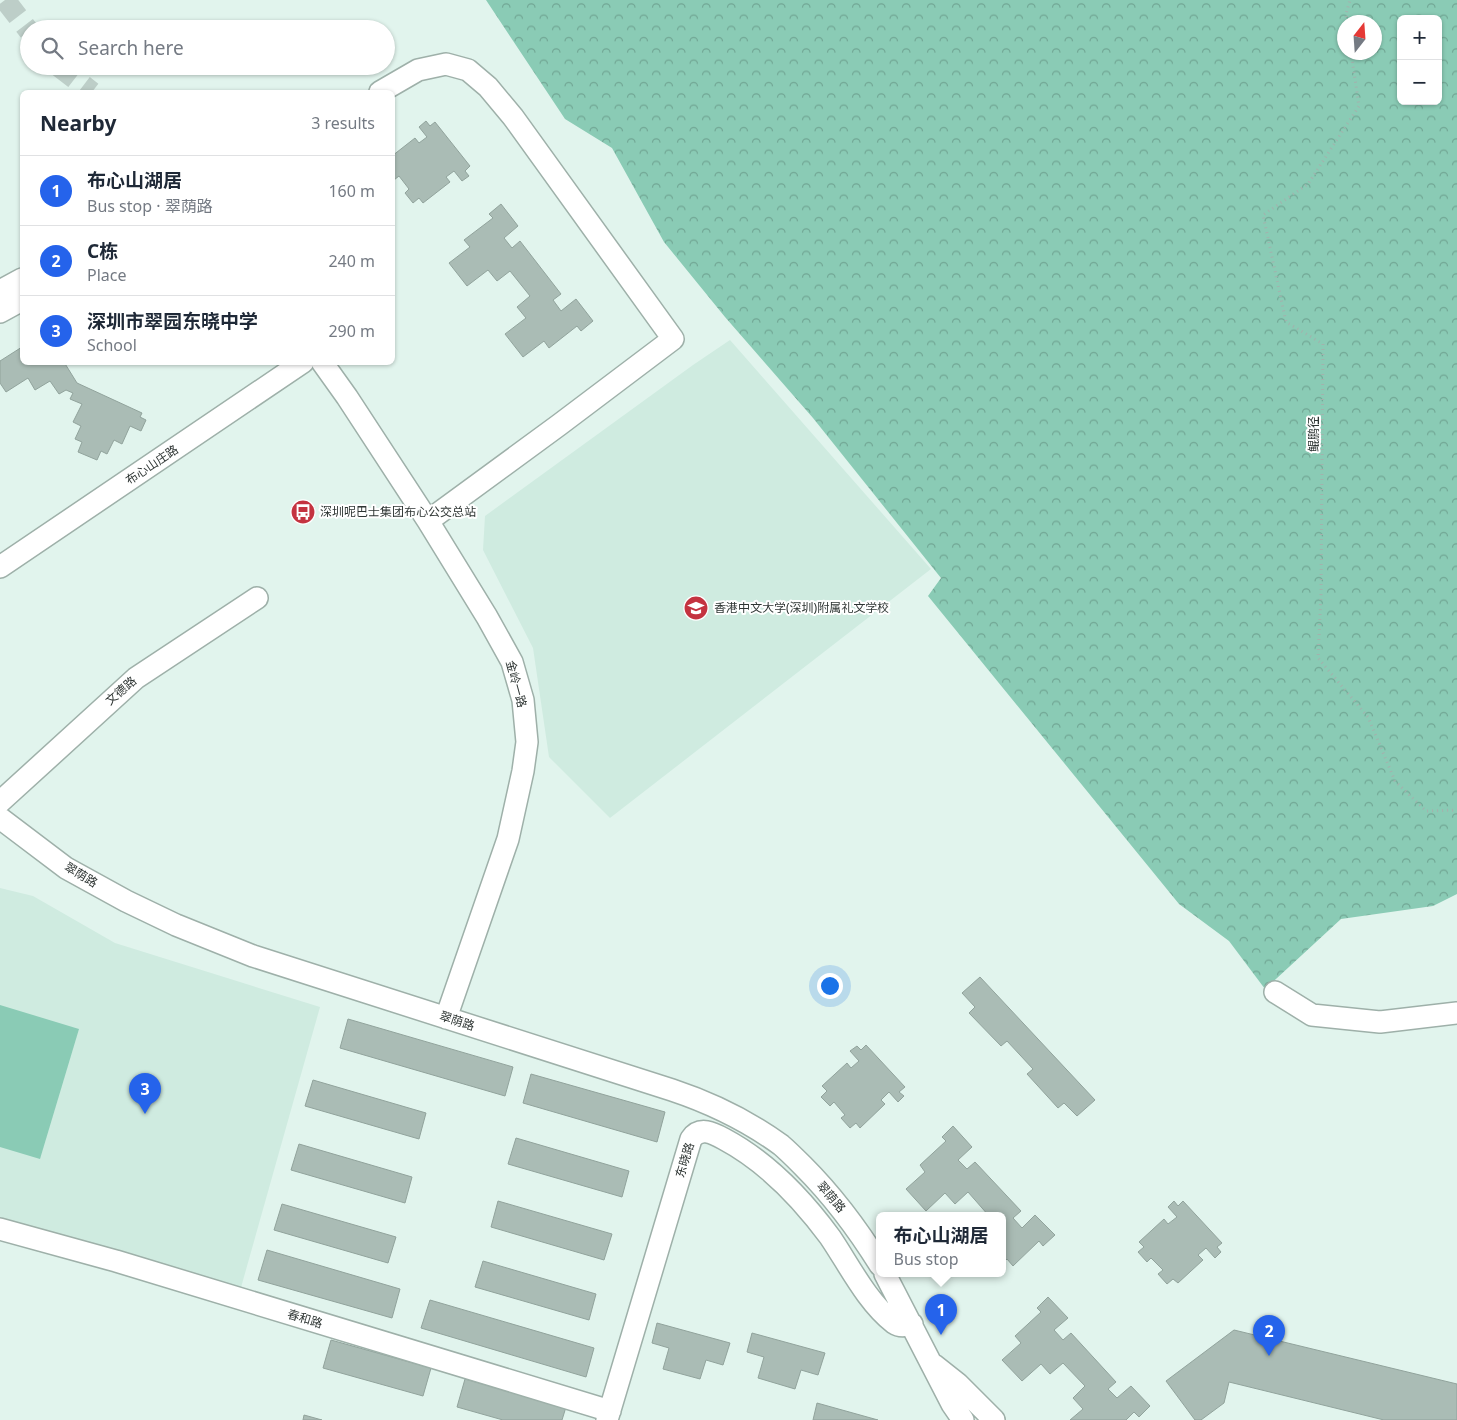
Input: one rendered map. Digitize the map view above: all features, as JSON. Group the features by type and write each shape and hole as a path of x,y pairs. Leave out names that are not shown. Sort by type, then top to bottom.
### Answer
{"street":[{"path":"383,90 418,70 446,64 468,70 488,87 513,117 673,339 559,426 428,521"},
{"path":"0,291 20,280"},
{"path":"0,312 20,301"},
{"name":"布心山庄路","path":"0,567 299,365"},
{"name":"金岭一路","path":"324,365 428,521 487,617 512,662 523,700 527,742 523,771 508,839 446,1018"},
{"name":"文德路","path":"0,802 136,678 257,598"},
{"name":"翠荫路","path":"0,818 66,868 126,901 176,925 253,956 692,1096 712,1105 781,1146 812,1176 854,1224 876,1259"},
{"path":"1275,992 1312,1015 1380,1022 1457,1013"},
{"name":"东晓路","path":"609,1416 691,1139 698,1133 713,1134 739,1147 767,1168 810,1212 830,1237 865,1290 886,1316 896,1325 903,1327 912,1324"},
{"name":"春和路","path":"0,1229 116,1262 609,1416"},
{"path":"887,1277 912,1324 928,1360 963,1420"},
{"path":"928,1360 958,1384 994,1420"}],"path":[{"path":"1346,15 1350,0"},
{"name":"鲲鹏径","path":"1352,60 1359,106 1308,184 1263,215 1286,322 1323,344 1321,595 1318,658 1368,717 1396,781 1426,810 1457,810"}],"shaded area":[{"name":"香港中文大学(深圳)附属礼文学校","path":"730,340 931,569 610,818 549,757 533,648 483,550 485,516"},
{"path":"0,888 33,896 115,943 320,1007 240,1291 0,1221"}],"green space":[{"path":"486,0 1457,0 1457,894 1433,906 1341,919 1265,989 1229,941 1179,904 928,596 941,578 813,418 725,317 664,242 612,148 565,119"},
{"path":"0,1005 79,1029 40,1159 0,1147"}],"building":[{"path":"426,121 430,126 435,122 470,166 465,171 469,176 462,181 454,171 446,177 450,182 423,203 419,198 413,203 405,193 409,189 399,176 395,179 395,154 415,138 419,143 427,137 419,127"},
{"path":"501,204 518,226 504,238 512,248 520,241 561,294 553,300 561,311 576,299 593,321 581,331 577,326 549,348 544,341 523,357 505,334 526,318 517,307 530,296 510,271 497,281 488,270 467,286 449,263 470,247 464,240 493,218 489,214"},
{"path":"20,348 20,365 66,365 77,383 142,413 140,417 146,420 141,431 130,426 122,444 114,440 107,454 101,451 97,460 78,452 82,442 75,439 81,426 73,422 82,404 70,399 73,393 66,390 59,394 50,381 35,390 28,378 6,392 0,383 0,361"},
{"path":"980,977 1095,1100 1077,1116 1064,1103 1058,1108 1027,1074 1033,1069 1007,1041 1001,1046 969,1013 975,1007 962,993"},
{"path":"348,1019 513,1067 505,1096 340,1048"},
{"path":"866,1045 905,1087 899,1092 904,1096 898,1102 889,1092 881,1100 885,1104 860,1128 856,1123 850,1128 841,1118 845,1115 834,1102 830,1106 821,1097 827,1091 822,1086 847,1063 851,1068 859,1061 850,1051 857,1046 861,1050"},
{"path":"531,1074 665,1112 657,1142 523,1103"},
{"path":"313,1080 426,1113 419,1139 305,1106"},
{"path":"953,1126 972,1147 958,1160 967,1169 975,1162 1021,1211 1013,1218 1022,1228 1035,1215 1055,1235 1043,1246 1039,1241 1013,1266 1006,1260 1006,1212 986,1212 968,1192 955,1204 945,1193 926,1211 906,1189 925,1172 920,1165 946,1141 942,1137"},
{"path":"516,1138 629,1171 622,1197 508,1164"},
{"path":"299,1144 412,1177 405,1203 291,1170"},
{"path":"498,1201 612,1234 604,1260 491,1227"},
{"path":"1174,1201 1178,1206 1183,1201 1222,1243 1217,1247 1221,1252 1215,1258 1206,1248 1198,1255 1203,1260 1178,1283 1173,1279 1167,1284 1158,1274 1163,1270 1151,1258 1147,1262 1138,1252 1144,1247 1139,1242 1164,1219 1168,1224 1177,1217 1168,1207"},
{"path":"282,1204 396,1237 388,1263 274,1230"},
{"path":"267,1250 400,1289 392,1318 258,1280"},
{"path":"483,1261 596,1294 589,1320 475,1287"},
{"path":"1048,1297 1068,1318 1054,1330 1063,1340 1071,1333 1116,1382 1108,1389 1117,1398 1131,1386 1150,1406 1139,1417 1134,1412 1126,1420 1070,1420 1083,1409 1073,1398 1085,1386 1063,1363 1050,1374 1041,1364 1022,1381 1002,1360 1021,1343 1015,1336 1041,1312 1037,1308"},
{"path":"430,1300 594,1348 586,1377 421,1328"},
{"path":"657,1323 730,1343 723,1365 706,1360 700,1379 663,1369 669,1348 652,1343"},
{"path":"1234,1330 1457,1384 1457,1420 1384,1420 1229,1382 1224,1403 1201,1420 1195,1420 1166,1381"},
{"path":"752,1333 825,1353 818,1375 801,1370 795,1389 758,1378 764,1357 747,1352"},
{"path":"331,1340 431,1368 423,1396 323,1368"},
{"path":"465,1379 566,1407 562,1420 503,1420 457,1407"},
{"path":"817,1403 878,1420 813,1420"},
{"path":"304,1415 322,1420 303,1420"}],"tunnel":[{"path":"5,0 20,20"},
{"path":"70,75 89,90"}],"place":[{"name":"深圳呢巴士集团布心公交总站","path":"303,512"},
{"name":"香港中文大学(深圳)附属礼文学校","path":"696,608"},
{"name":"深圳市翠园东晓中学","path":"145,1114"},
{"name":"布心山湖居","path":"941,1335"},
{"name":"C栋","path":"1269,1356"}]}
